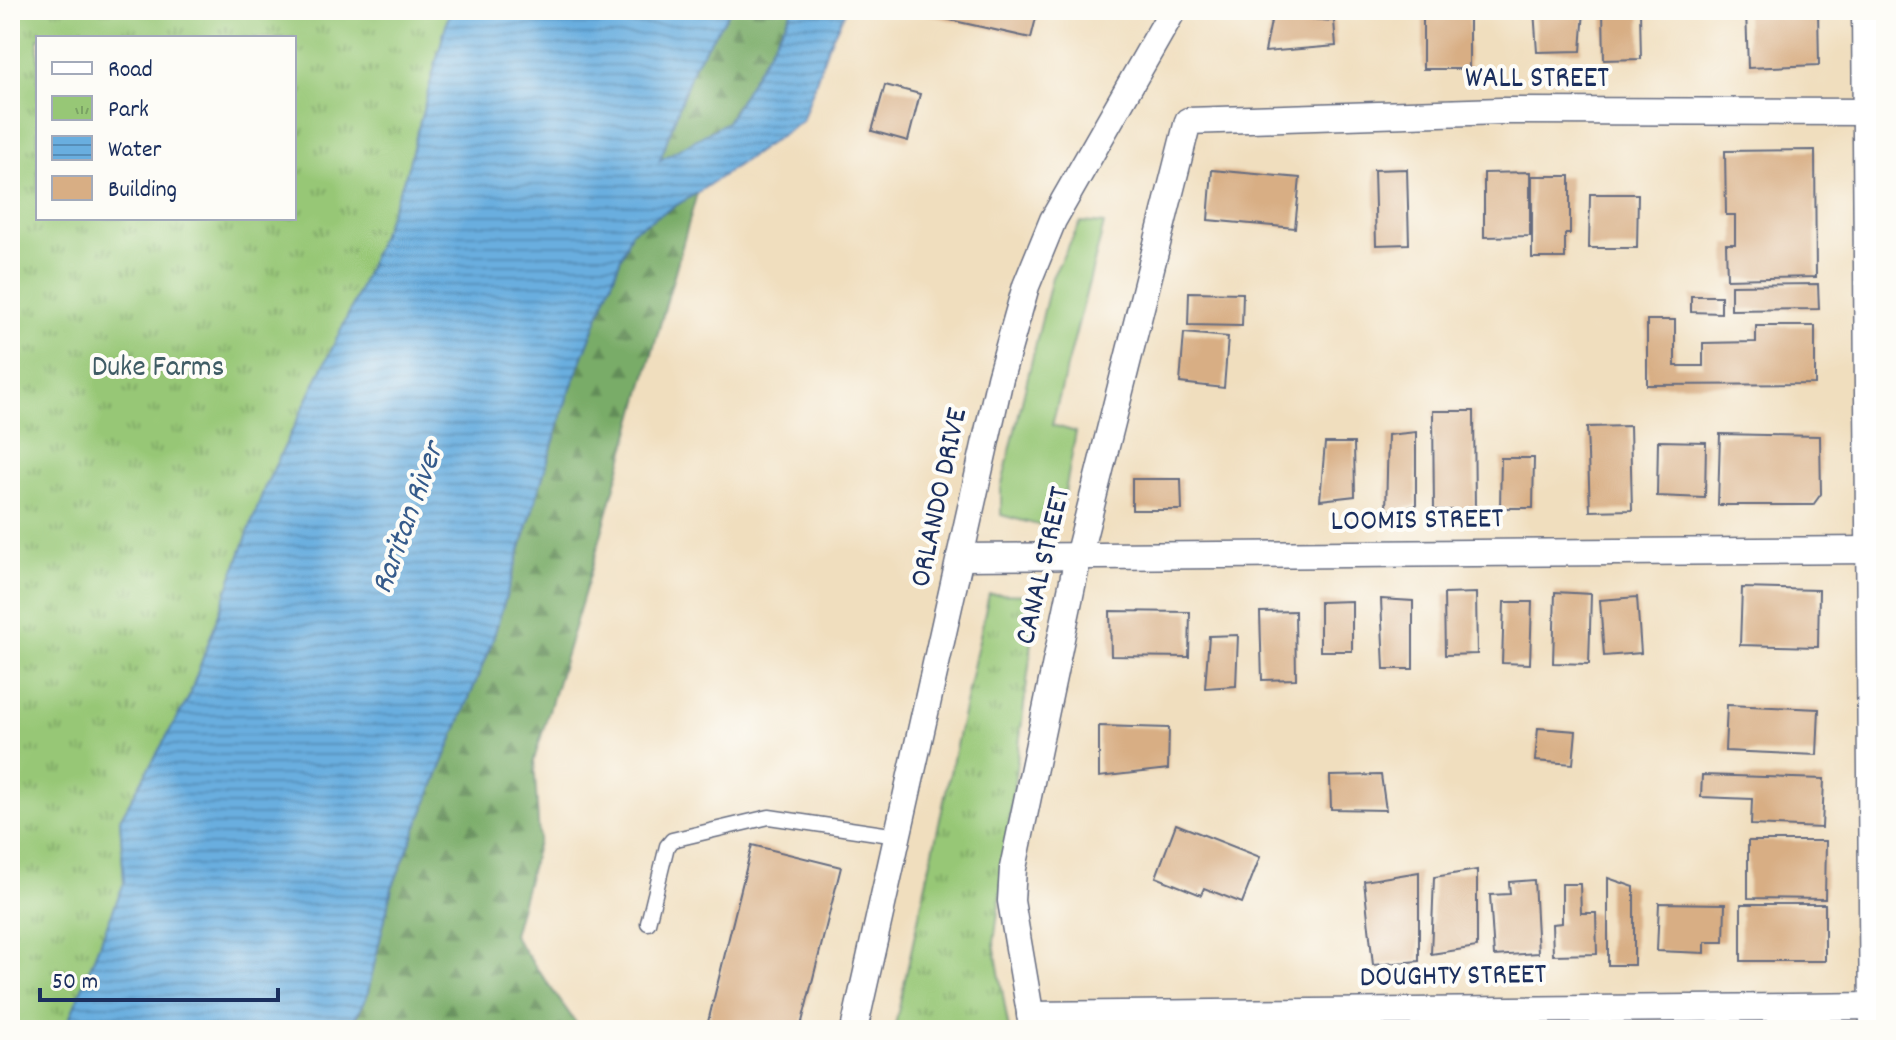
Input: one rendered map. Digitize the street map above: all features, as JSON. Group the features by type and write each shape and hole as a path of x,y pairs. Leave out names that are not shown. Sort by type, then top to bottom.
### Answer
{"street":[{"name":"ORLANDO DRIVE","path":"854,1030 1000,378 1026,286 1053,220 1173,10"},
{"path":"1868,10 1877,112 1873,550 1881,809 1876,1018"},
{"name":"WALL STREET","path":"1188,121 1501,111 1877,112"},
{"name":"CANAL STREET","path":"1032,1023 1011,901 1013,868 1078,557 1188,121"},
{"name":"LOOMIS STREET","path":"961,557 1873,550"},
{"name":"DOUGHTY STREET","path":"1032,1023 1876,1018"}],"lane":[{"path":"648,923 667,846 672,840 769,817 897,836"}],"green space":[{"name":"Duke Farms","path":"10,10 450,10 406,174 352,307 264,489 188,699 120,819 124,883 65,1030 10,1030"},
{"path":"731,10 793,10 727,122 659,161 694,65"},
{"path":"697,193 592,568 534,760 539,838 513,935 581,1030 350,1030 367,996 392,888 492,642 567,398 631,232"},
{"path":"1081,222 1104,224 1052,425 1076,432 1062,509 1045,527 1001,515 1001,488 1052,277"},
{"path":"989,594 1038,595 994,943 1009,1030 894,1030"}],"water":[{"name":"Raritan River","path":"450,10 731,10 694,65 660,160 727,122 793,10 846,10 828,46 802,121 697,193 631,232 567,398 492,642 392,888 367,996 349,1030 65,1030 124,883 120,819 188,699 264,489 352,307 406,174"}],"building":[{"path":"924,10 1038,10 1031,38 923,14"},
{"path":"1423,10 1469,10 1469,69 1423,69"},
{"path":"1534,10 1584,10 1581,51 1537,52"},
{"path":"1603,10 1640,10 1641,59 1604,60"},
{"path":"1746,10 1818,10 1819,65 1748,68"},
{"path":"1272,16 1334,21 1336,46 1265,52"},
{"path":"885,85 920,94 908,141 872,131"},
{"path":"1815,150 1816,277 1727,279 1726,244 1735,244 1735,215 1726,215 1725,151"},
{"path":"1407,169 1409,244 1376,245 1374,170"},
{"path":"1212,170 1300,178 1295,228 1208,220"},
{"path":"1530,172 1530,236 1484,237 1484,173"},
{"path":"1532,176 1570,176 1570,234 1565,234 1565,258 1532,258"},
{"path":"1590,194 1638,194 1637,248 1589,248"},
{"path":"1818,284 1819,309 1731,310 1731,285"},
{"path":"1189,292 1243,293 1242,326 1188,325"},
{"path":"1691,296 1721,296 1721,313 1691,312"},
{"path":"1647,320 1675,320 1675,366 1703,366 1703,343 1756,342 1756,326 1815,326 1815,384 1647,385"},
{"path":"1184,333 1228,337 1224,388 1180,383"},
{"path":"1433,411 1474,411 1475,510 1434,510"},
{"path":"1630,426 1632,510 1590,511 1587,427"},
{"path":"1416,432 1416,506 1386,511 1388,435"},
{"path":"1720,434 1820,436 1821,494 1813,505 1718,505"},
{"path":"1658,441 1706,442 1705,498 1657,496"},
{"path":"1325,443 1354,443 1355,496 1320,500"},
{"path":"1501,458 1534,458 1533,508 1500,508"},
{"path":"1132,479 1181,479 1182,510 1132,510"},
{"path":"1742,588 1819,590 1818,647 1740,645"},
{"path":"1555,592 1591,594 1589,664 1553,663"},
{"path":"1476,593 1477,654 1445,655 1444,594"},
{"path":"1637,597 1641,653 1604,656 1600,600"},
{"path":"1381,599 1413,601 1413,669 1384,669"},
{"path":"1352,601 1352,651 1320,651 1320,602"},
{"path":"1504,602 1532,602 1530,664 1502,663"},
{"path":"1110,611 1190,612 1189,657 1111,656"},
{"path":"1295,611 1296,679 1262,680 1260,612"},
{"path":"1238,635 1236,686 1205,688 1209,636"},
{"path":"1727,705 1819,709 1817,755 1725,751"},
{"path":"1099,726 1169,728 1168,769 1099,777"},
{"path":"1538,728 1576,731 1573,764 1535,761"},
{"path":"1381,775 1386,810 1331,809 1330,776"},
{"path":"1702,775 1824,779 1822,828 1751,825 1752,799 1701,797"},
{"path":"1176,824 1260,857 1242,903 1204,888 1201,895 1156,877"},
{"path":"1748,841 1826,841 1825,899 1748,898"},
{"path":"752,845 841,867 800,1030 706,1030"},
{"path":"1477,870 1477,947 1431,954 1434,877"},
{"path":"1419,872 1419,961 1373,965 1364,881"},
{"path":"1608,878 1634,887 1634,965 1608,965"},
{"path":"1534,880 1538,953 1494,956 1490,895 1510,894 1509,882"},
{"path":"1562,884 1580,884 1581,913 1596,913 1597,954 1553,955 1552,924 1562,923"},
{"path":"1659,903 1725,904 1724,942 1705,942 1705,953 1657,951"},
{"path":"1741,904 1825,904 1825,961 1741,961"}]}
